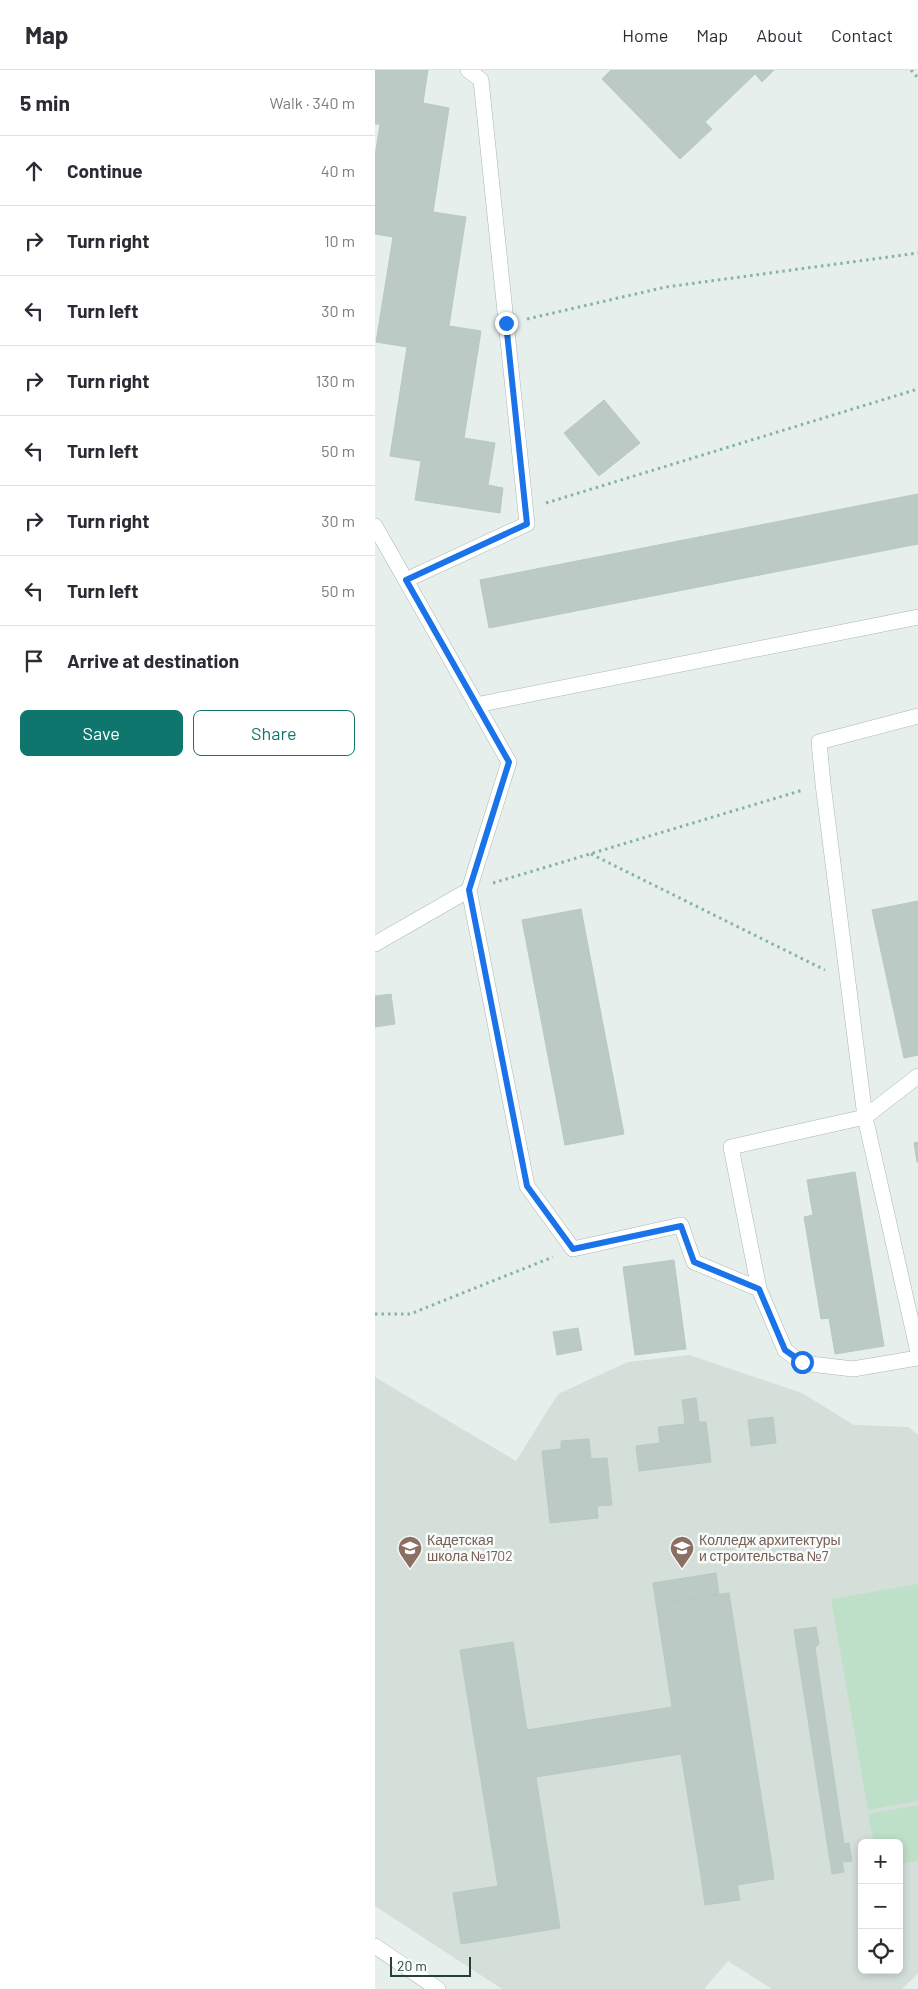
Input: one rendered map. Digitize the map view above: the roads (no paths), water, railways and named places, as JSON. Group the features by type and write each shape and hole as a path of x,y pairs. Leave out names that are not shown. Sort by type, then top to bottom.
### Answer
{"street":[{"path":"406,580 527,524 481,80 468,70"},
{"path":"375,517 378,532 509,762 469,890 527,1186 573,1249 681,1226 694,1262 759,1289"},
{"path":"476,705 918,617"},
{"path":"918,716 819,742 865,1117 915,1325 918,1352"},
{"path":"375,944 469,890"},
{"path":"918,1076 865,1117 731,1147 759,1289 785,1350 802,1362 853,1369 918,1358"},
{"path":"375,1946 438,1989"}],"place":[{"name":"Кадетская школа №1702","path":"410,1569"},
{"name":"Колледж архитектуры и строительства №7","path":"682,1569"}]}
